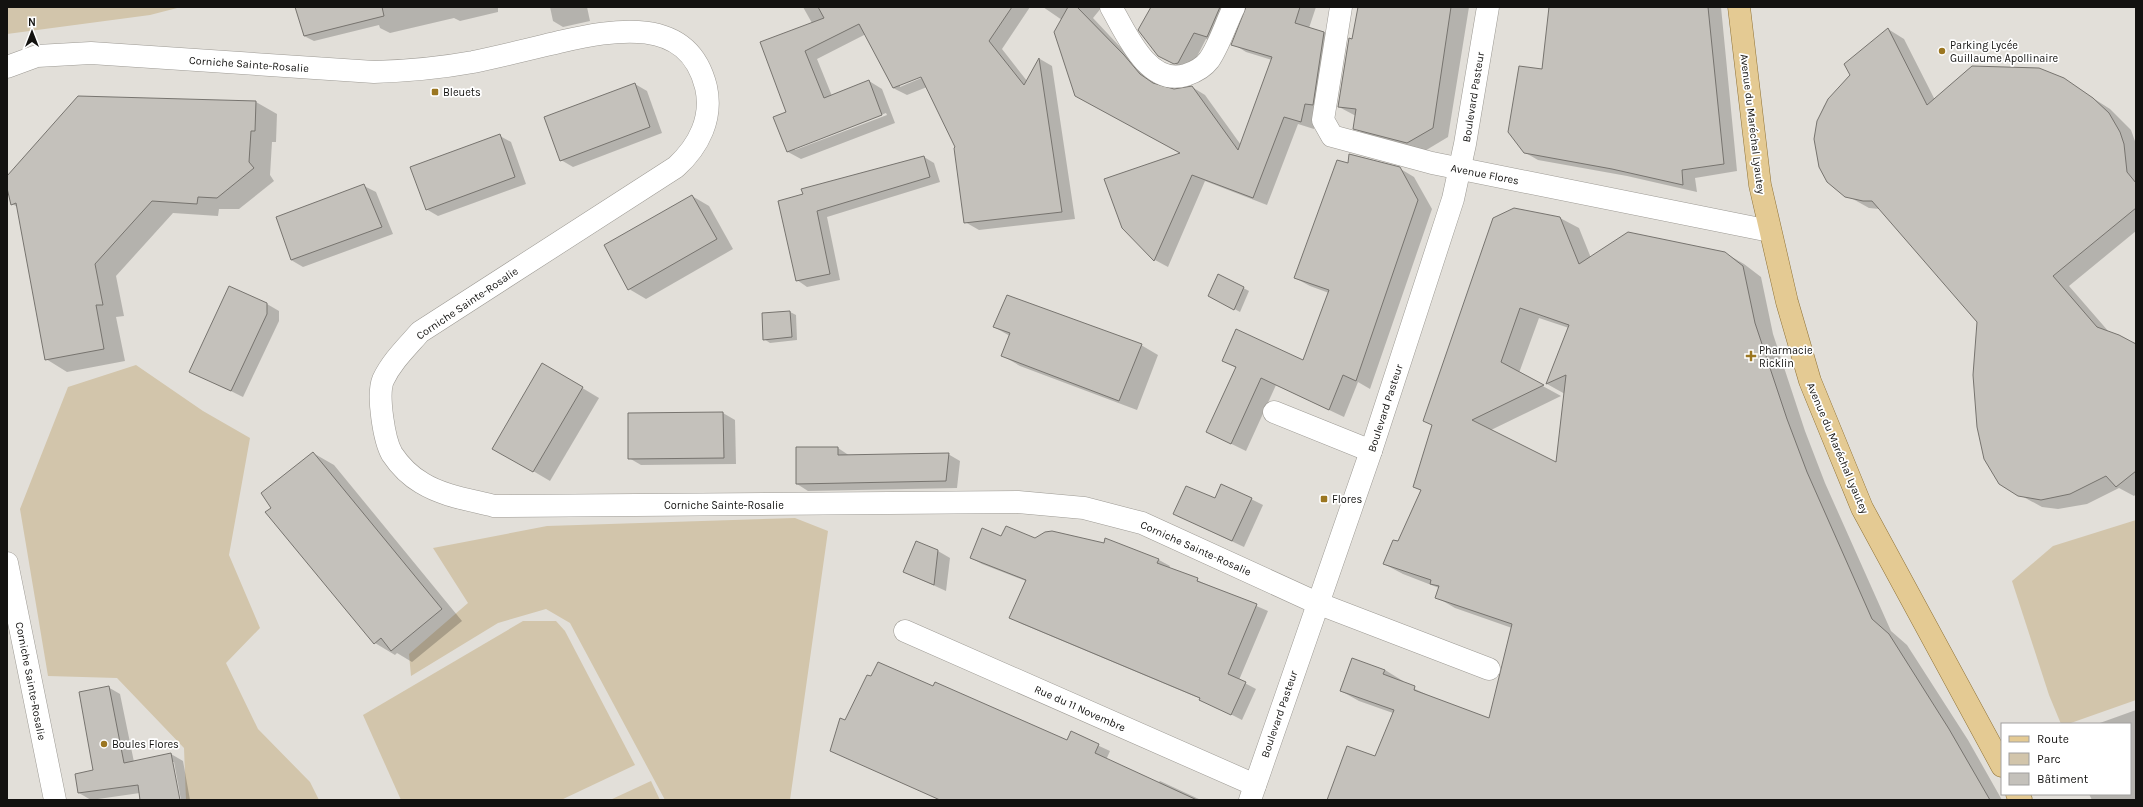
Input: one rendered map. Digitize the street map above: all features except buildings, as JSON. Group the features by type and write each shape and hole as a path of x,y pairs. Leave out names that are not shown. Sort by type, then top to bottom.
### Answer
{"main road":[{"name":"Avenue du Maréchal Lyautey","path":"1739,7 1756,164 1787,302 1810,381 1862,508 2001,764"}],"street":[{"path":"1111,7 1138,55 1159,72 1177,78 1196,72 1209,60 1234,7"},
{"name":"Avenue Flores","path":"1341,7 1323,120 1332,136 1461,169 1770,231"},
{"name":"Boulevard Pasteur","path":"1252,792 1371,451 1454,199 1461,169 1488,7"},
{"name":"Corniche Sainte-Rosalie","path":"7,67 37,56 91,53 374,72 473,62 611,32 637,31 655,33 668,38 688,52 697,64 703,76 708,109 706,124 696,144 676,167 420,332 397,357 383,381 380,407 391,452 404,470 423,484 456,497 494,506 1018,502 1084,508 1142,523 1317,603 1489,669"},
{"path":"1274,412 1371,451"},
{"name":"Corniche Sainte-Rosalie","path":"7,563 54,800"},
{"name":"Rue du 11 Novembre","path":"905,630 1252,792"}],"green space":[{"path":"7,7 181,7 150,15 7,34"},
{"path":"136,365 203,411 250,438 229,555 260,628 226,663 258,729 310,782 319,800 186,800 184,748 117,678 48,676 20,509 68,387"},
{"path":"795,518 828,531 790,800 665,800 570,623 546,609 498,623 411,676 409,654 468,603 433,548 547,526"},
{"path":"2136,520 2136,700 2071,723 2061,723 2049,695 2012,581 2053,546"},
{"path":"523,621 556,621 565,631 635,765 561,800 401,800 363,715"},
{"path":"651,781 660,800 610,800"}],"place":[{"name":"Parking Lycée Guillaume Apollinaire","path":"1942,51"},
{"name":"Bleuets","path":"435,92"},
{"name":"Pharmacie Ricklin","path":"1751,356"},
{"name":"Flores","path":"1324,499"},
{"name":"Boules Flores","path":"104,744"}]}
